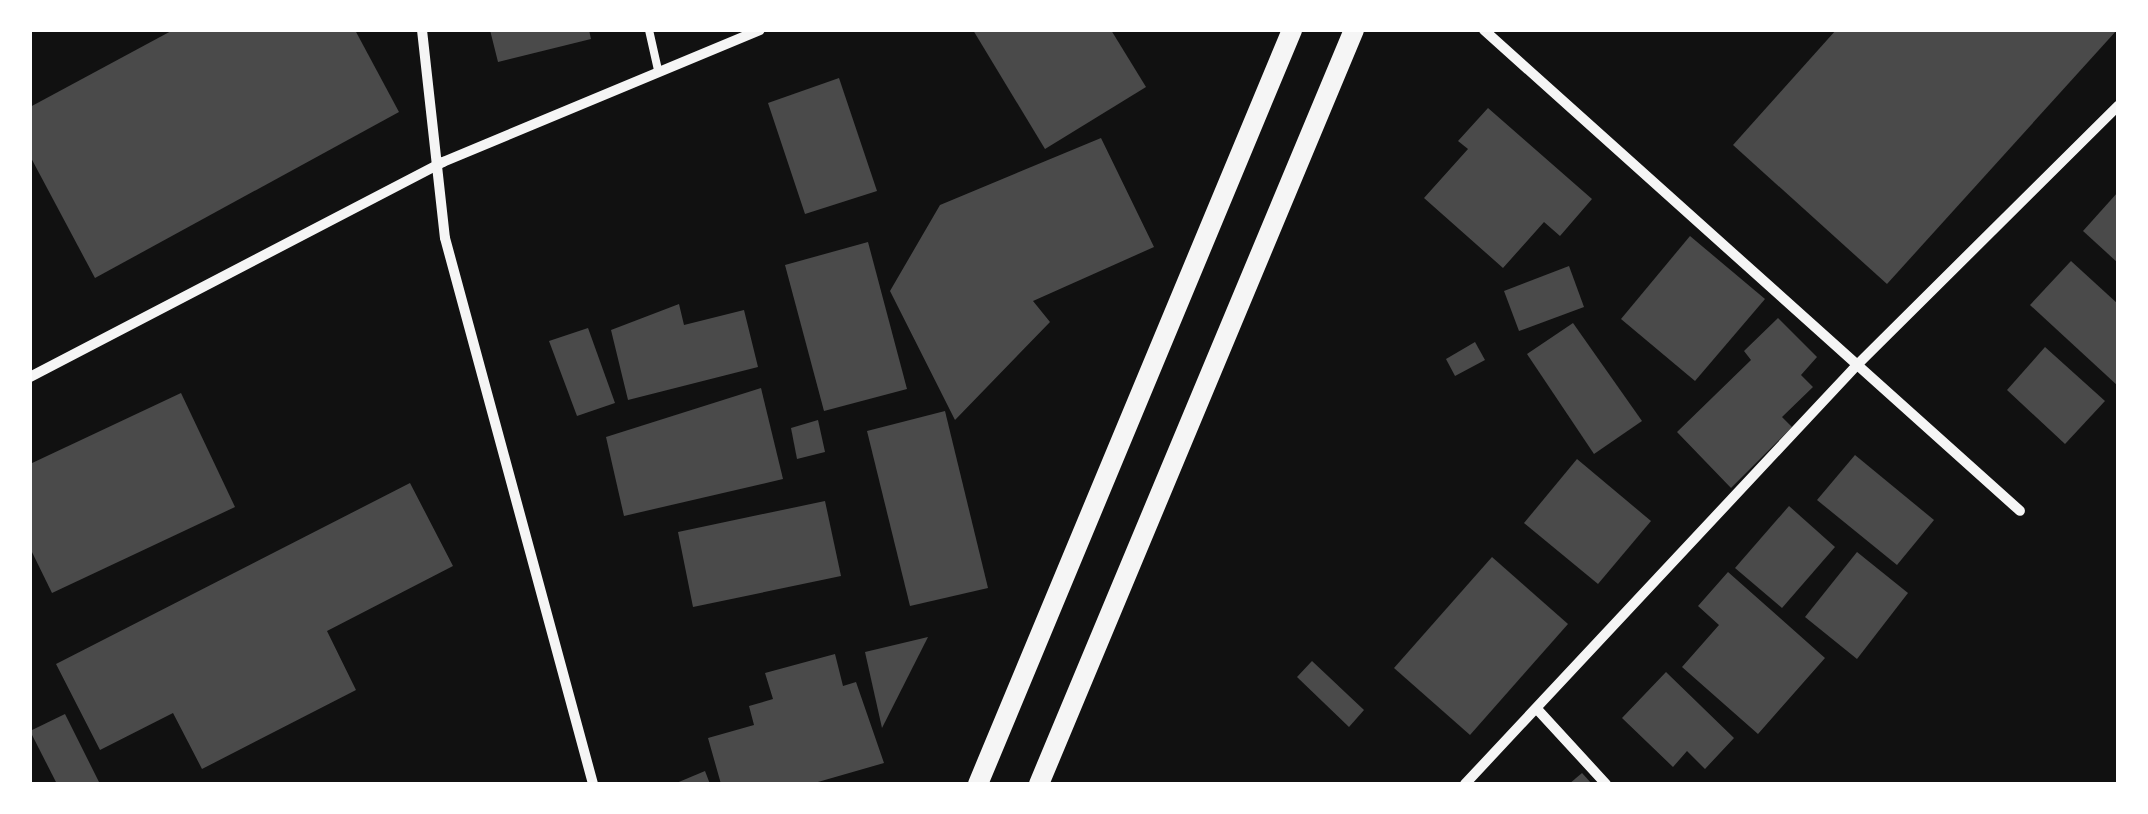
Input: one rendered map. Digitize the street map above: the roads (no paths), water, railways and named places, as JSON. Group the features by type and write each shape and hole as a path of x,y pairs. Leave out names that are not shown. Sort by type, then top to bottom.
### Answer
{"main road":[{"path":"978,784 1292,30"},
{"path":"1039,784 1354,30"}],"street":[{"path":"422,30 443,162 445,238 593,784"},
{"path":"30,377 443,162 760,30"},
{"path":"1484,30 2020,511"},
{"path":"1465,784 1856,365 2118,106"},
{"path":"1537,709 1606,784"}],"lane":[{"path":"649,30 658,70"}]}
